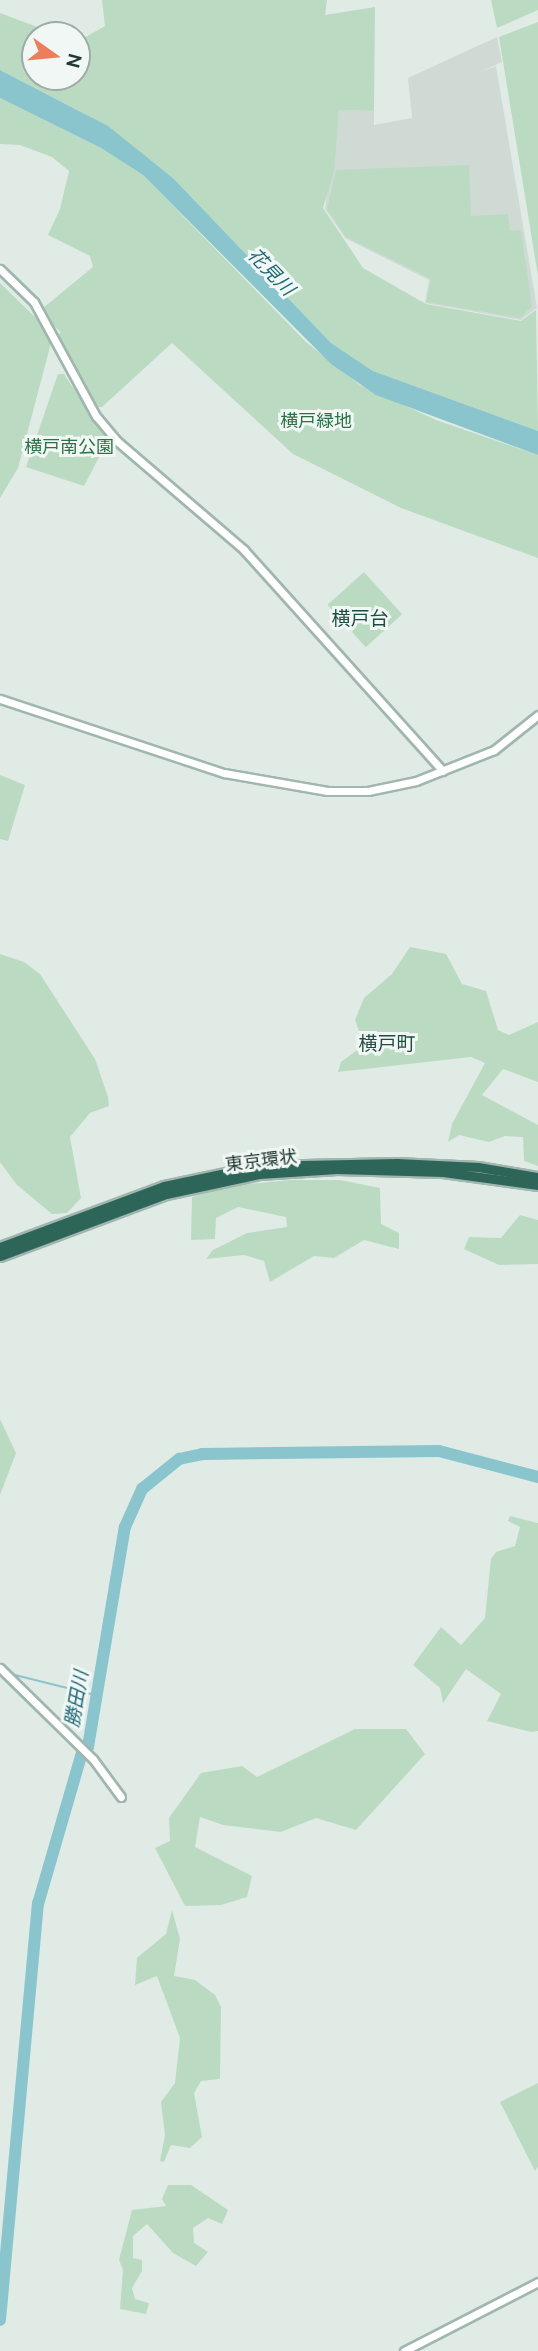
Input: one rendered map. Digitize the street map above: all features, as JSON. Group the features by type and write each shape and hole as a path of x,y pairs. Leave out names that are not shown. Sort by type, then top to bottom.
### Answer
{"highway":[{"name":"東京環状","path":"0,1247 164,1186 258,1166 397,1163 478,1167 538,1177"},
{"name":"東京環状","path":"0,1256 166,1194 259,1174 337,1169 443,1172 538,1185"}],"street":[{"path":"0,269 34,302 96,416 117,441 244,550 443,771"},
{"path":"0,699 224,773 311,790 368,791 443,771 494,750 538,715"},
{"path":"0,1668 97,1765 121,1797"},
{"path":"404,2351 538,2282"}],"shaded area":[{"path":"497,37 502,62 480,72 496,66 537,308 521,320 425,303 429,280 345,238 325,209 339,110 374,111 374,125 412,118 408,78"}],"green space":[{"path":"102,0 327,0 325,15 375,7 374,111 339,110 334,172 323,208 363,268 426,304 521,321 536,310 538,431 373,371 331,343 174,179 87,115 41,91 91,91 91,34 105,26"},
{"path":"491,0 538,0 538,10 497,28"},
{"path":"0,13 21,21 21,81 0,70"},
{"path":"538,22 538,276 499,37"},
{"name":"横戸緑地","path":"0,98 101,148 143,175 306,342 360,385 436,420 538,455 538,558 401,508 293,454 172,343 102,407 95,407 57,335 61,332 49,322 43,308 93,267 90,256 48,235 60,209 69,171 52,157 20,145 0,144"},
{"path":"469,165 471,216 508,214 510,231 521,230 532,306 520,318 426,302 431,279 346,237 327,209 336,170"},
{"path":"0,283 38,320 51,343 18,468 0,498"},
{"name":"横戸南公園","path":"58,374 64,374 108,440 84,486 26,467"},
{"path":"364,572 402,614 366,647 328,605"},
{"path":"0,775 25,785 8,841 0,839"},
{"path":"410,947 446,954 462,984 486,991 498,1030 509,1035 538,1022 538,1082 503,1069 482,1095 538,1125 538,1166 524,1161 523,1137 505,1136 489,1142 459,1135 448,1142 452,1124 485,1063 471,1057 338,1072 341,1062 364,1045 355,1020 364,998 392,974"},
{"path":"0,954 24,962 40,974 95,1059 108,1097 109,1106 90,1113 70,1137 81,1198 67,1213 52,1214 17,1185 0,1162"},
{"path":"290,1180 340,1180 380,1188 381,1224 399,1233 399,1249 364,1240 334,1258 314,1256 270,1282 264,1261 244,1255 206,1259 213,1250 247,1233 287,1227 286,1217 238,1207 216,1218 215,1239 191,1240 192,1197 229,1186"},
{"path":"520,1215 538,1220 538,1264 499,1265 464,1249 469,1237 501,1238"},
{"path":"0,1419 16,1453 0,1495"},
{"path":"510,1516 538,1523 538,1731 531,1732 487,1721 501,1694 466,1669 443,1703 440,1688 413,1665 441,1627 461,1645 485,1618 491,1559 496,1552 515,1546 520,1527 508,1521"},
{"path":"355,1729 406,1729 425,1754 356,1830 316,1818 281,1832 223,1825 200,1817 195,1847 252,1876 247,1897 221,1905 185,1906 155,1848 170,1841 169,1818 201,1773 242,1766 257,1777"},
{"path":"172,1910 180,1939 174,1976 195,1980 215,1995 221,2007 220,2079 201,2081 194,2093 202,2137 190,2148 171,2145 164,2162 160,2161 165,2135 161,2102 175,2083 180,2038 157,1976 135,1985 137,1958 166,1934"},
{"path":"538,2083 538,2167 535,2171 500,2102"},
{"path":"168,2185 191,2185 228,2210 222,2224 208,2218 193,2228 194,2243 208,2252 196,2266 173,2253 147,2224 133,2236 133,2258 142,2260 142,2271 132,2288 135,2299 149,2303 146,2314 120,2309 123,2270 119,2260 132,2210 166,2206 162,2199"}],"water":[{"path":"0,70 21,81 21,91 40,91 108,126 174,179 331,343 373,371 538,431 538,455 376,395 331,364 143,175 101,148 0,98"}],"waterway":[{"name":"勝田川","path":"0,2320 38,1904 81,1756 88,1747 125,1527 142,1489 179,1459 202,1454 439,1451 538,1477"},
{"path":"11,1674 99,1696"}],"district":[{"name":"横戸台","path":"360,619"},
{"name":"横戸町","path":"387,1044"}],"water label":[{"name":"花見川","path":"271,272"}]}
